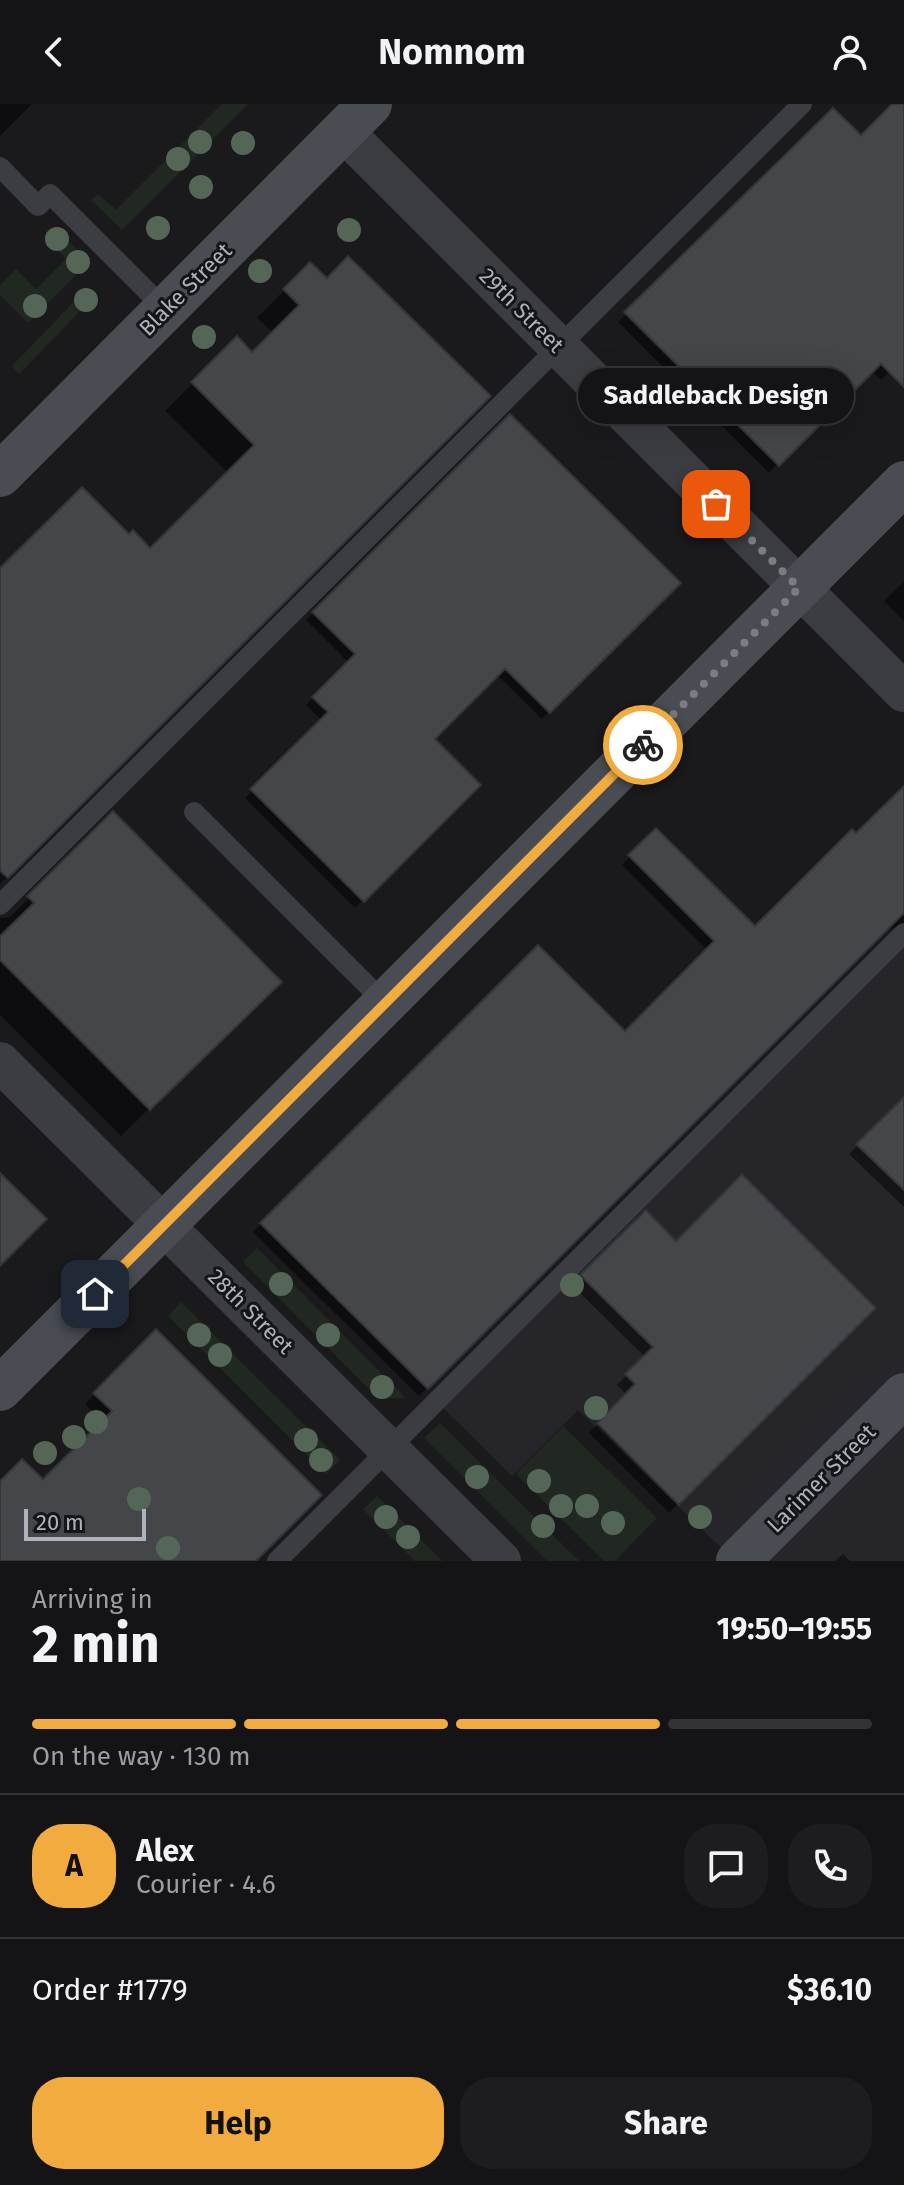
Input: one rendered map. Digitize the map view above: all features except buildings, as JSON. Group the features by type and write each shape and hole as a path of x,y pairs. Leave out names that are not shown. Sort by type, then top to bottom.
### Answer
{"street":[{"name":"29th Street","path":"356,117 559,347 904,692"},
{"name":"Blake Street","path":"0,475 356,117"},
{"path":"0,1389 904,483"},
{"name":"28th Street","path":"0,1062 501,1561"},
{"name":"Larimer Street","path":"738,1561 904,1395"}],"lane":[{"path":"0,905 802,104"},
{"path":"0,167 38,206 50,194 165,309"},
{"path":"194,812 385,1003"},
{"path":"277,1561 904,933"}],"shaded area":[{"path":"222,104 248,104 122,230 91,200 98,194 116,210"},
{"path":"54,227 89,262 28,323 0,295 0,285 16,269 36,289 66,259 44,236"},
{"path":"87,288 95,296 19,374 12,366"},
{"path":"904,939 904,1561 735,1561 578,1410 512,1476 442,1407"},
{"path":"257,1248 406,1398 379,1399 243,1262"},
{"path":"181,1302 340,1460 326,1474 168,1316"},
{"path":"440,1423 579,1561 547,1561 424,1438"},
{"path":"563,1426 657,1518 615,1561 604,1561 516,1474"},
{"path":"377,1496 442,1561 415,1561 363,1509"}],"way so far":[{"path":"643,745 799,588 716,504"}],"place":[{"name":"Saddleback Design","path":"716,504"}],"route":[{"path":"95,1294 643,745"}]}
